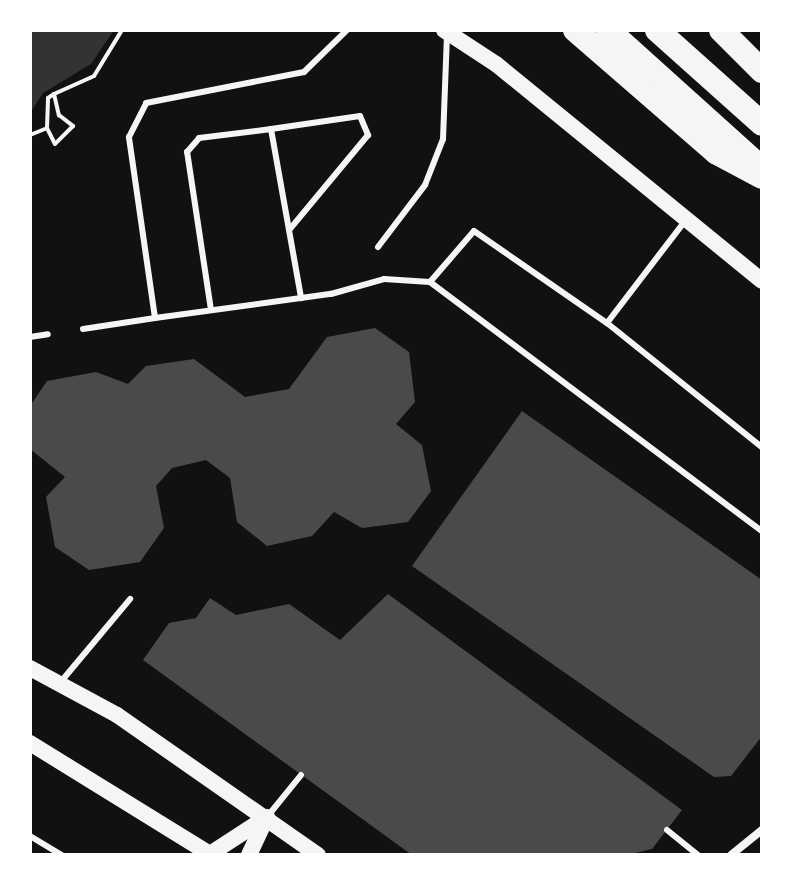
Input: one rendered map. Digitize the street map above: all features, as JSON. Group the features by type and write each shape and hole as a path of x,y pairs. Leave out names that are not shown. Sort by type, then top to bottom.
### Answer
{"highway":[{"path":"575,30 717,153 762,177"},
{"path":"608,30 762,169"},
{"path":"657,30 762,124"},
{"path":"721,30 762,71"}],"main road":[{"path":"446,31 496,64 762,281"},
{"path":"30,668 117,715 318,855"},
{"path":"30,743 210,855 267,817"},
{"path":"249,855 267,817"}],"street":[{"path":"731,855 762,830"}],"lane":[{"path":"155,318 129,137 146,103 304,72 347,30"},
{"path":"378,247 425,185 443,139 446,31"},
{"path":"211,310 187,152 199,138 360,116 368,135 290,229"},
{"path":"271,129 301,298"},
{"path":"607,323 686,221"},
{"path":"430,282 474,231 607,323 762,447"},
{"path":"83,329 301,298 384,279 430,282 762,531"},
{"path":"30,337 48,334"},
{"path":"59,684 130,599"},
{"path":"267,817 301,775"},
{"path":"667,830 698,855"},
{"path":"30,836 62,855"}],"path":[{"path":"54,94 59,115 73,126 55,144 47,128 48,98 54,94 94,76 122,30"},
{"path":"30,135 47,128"}],"shaded area":[{"path":"30,30 114,30 91,64 43,93 30,113"}],"building":[{"path":"375,328 409,352 415,402 396,424 422,445 431,491 408,522 362,528 334,512 312,536 267,546 237,522 230,478 206,460 172,468 156,486 164,528 140,562 89,570 55,547 46,497 65,477 30,449 30,406 47,381 96,372 128,384 146,366 194,359 245,397 289,389 327,337"},
{"path":"522,411 762,580 762,736 731,776 714,777 412,566"},
{"path":"388,594 682,810 652,849 626,855 412,855 143,660 169,623 196,618 210,598 236,615 289,604 340,640"}]}
